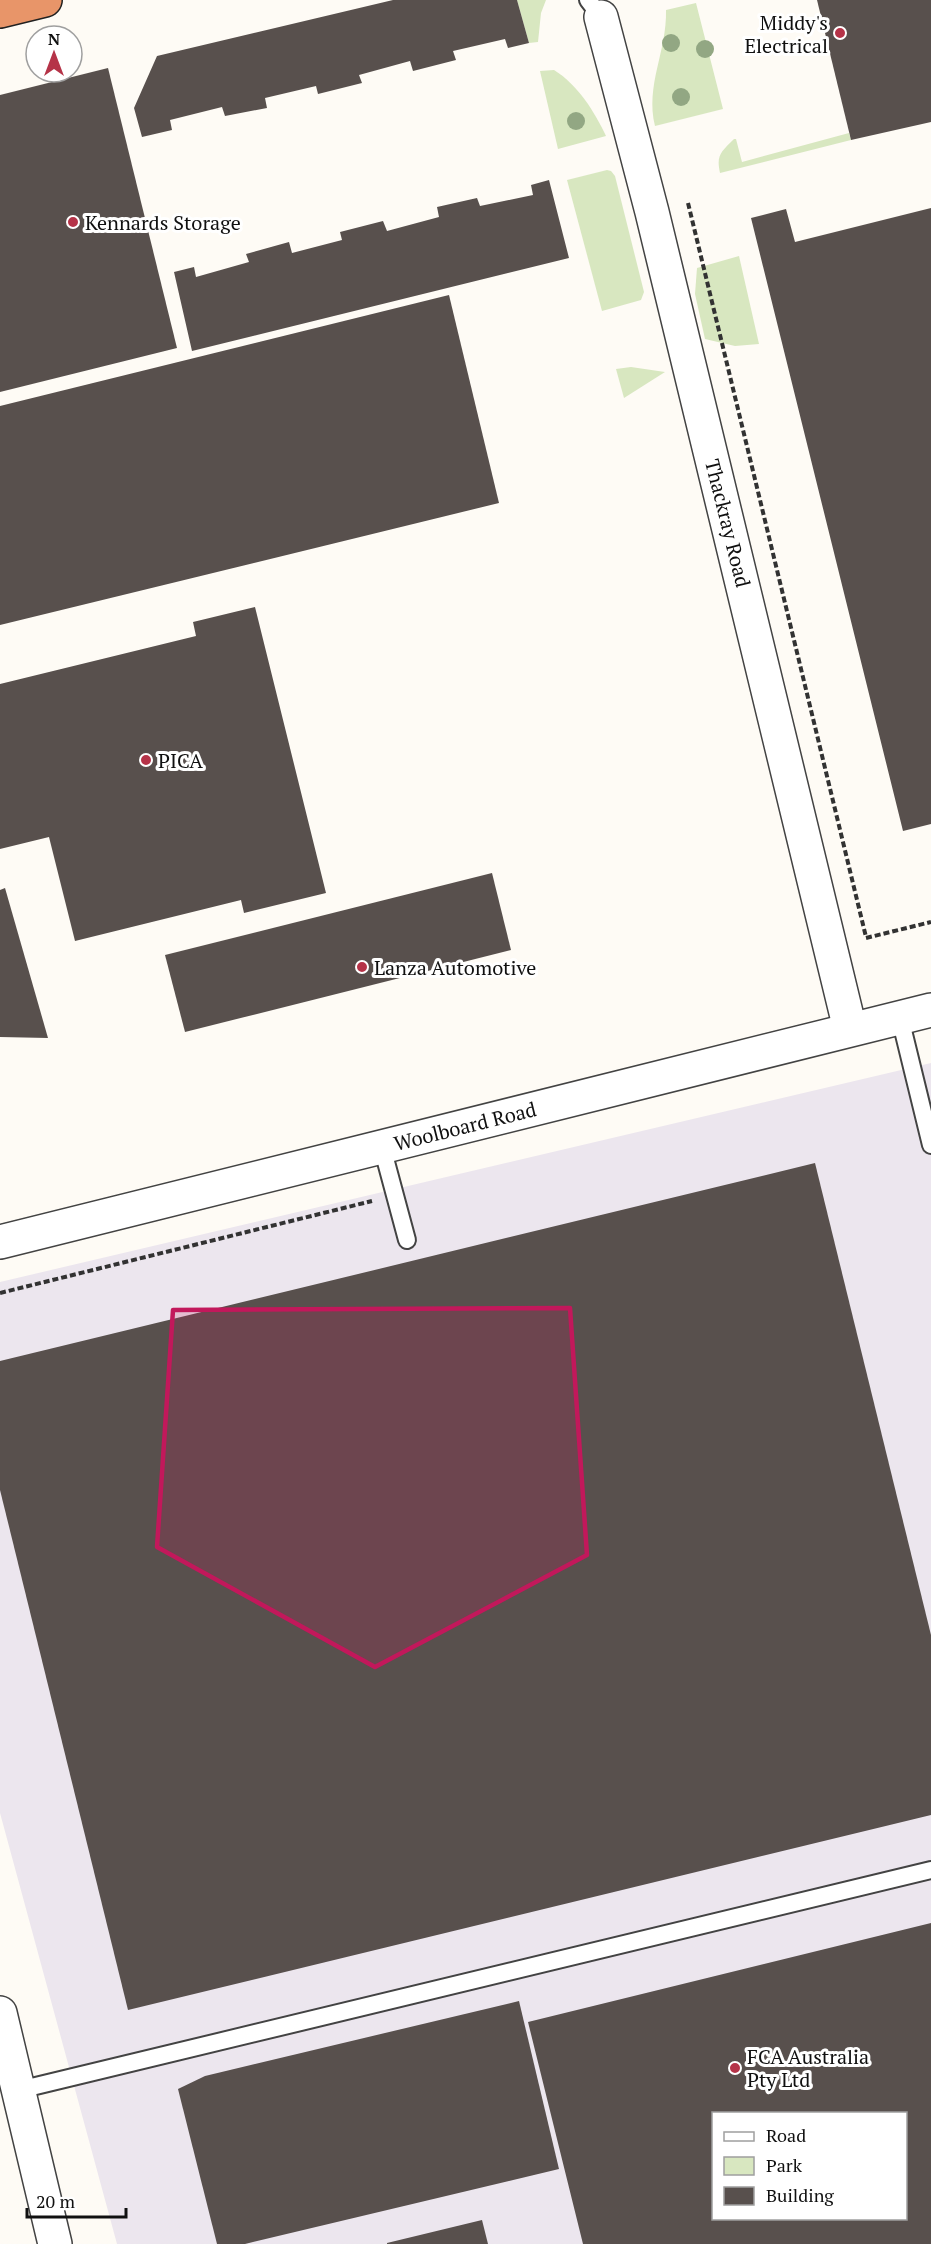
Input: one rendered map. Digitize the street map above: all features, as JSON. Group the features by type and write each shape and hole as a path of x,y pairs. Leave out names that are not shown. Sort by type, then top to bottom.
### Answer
{"highway":[{"path":"0,5 15,0"},
{"path":"0,11 45,0"}],"street":[{"name":"Thackray Road","path":"595,8 655,223 850,1029"},
{"name":"Woolboard Road","path":"0,1242 931,1010"},
{"path":"0,2013 55,2244"}],"lane":[{"path":"900,1018 931,1145"},
{"path":"382,1147 407,1240"},
{"path":"19,2090 931,1870"}],"path":[{"path":"688,203 866,938"},
{"path":"830,946 931,922"},
{"path":"0,1293 395,1196"}],"highlighted area":[{"path":"570,1308 587,1555 375,1667 157,1547 173,1310"}],"shaded area":[{"path":"931,1063 931,2244 117,2244 0,1813 0,1282"}],"green space":[{"path":"517,0 546,0 541,13 538,42 529,43"},
{"path":"696,3 723,109 655,126 654,82 663,40 666,10"},
{"path":"554,70 571,83 584,99 606,136 558,149 540,71"},
{"path":"849,133 851,140 720,173 719,158 734,139 736,139 742,162"},
{"path":"607,170 615,176 644,292 641,300 602,311 567,180"},
{"path":"739,256 759,344 735,346 705,339 695,294 697,268"},
{"path":"631,367 665,372 624,398 616,369"}],"building":[{"path":"393,0 517,0 529,43 508,48 505,39 453,51 456,60 413,71 410,61 359,75 362,83 318,94 316,86 265,98 267,108 225,116 222,107 170,120 172,130 142,137 134,108 157,56"},
{"path":"817,0 931,0 931,122 851,140"},
{"name":"Kennards Storage","path":"108,68 177,348 0,392 0,95 44,84 84,84 84,74"},
{"path":"549,180 569,258 192,351 174,272 194,267 196,277 249,262 246,254 289,242 292,253 342,240 340,232 383,221 387,231 439,217 437,207 477,198 480,206 533,195 531,185"},
{"path":"931,208 931,824 903,831 751,218 786,209 795,242"},
{"path":"449,295 499,503 0,625 0,406"},
{"name":"PICA","path":"255,607 326,893 244,913 241,900 75,941 49,837 0,849 0,684 196,636 193,622"},
{"path":"492,873 511,950 185,1032 165,955"},
{"path":"5,888 48,1038 0,1037 0,890"},
{"path":"815,1163 931,1635 931,1815 128,2010 0,1490 0,1361"},
{"name":"FCA Australia Pty Ltd","path":"931,1923 931,2244 583,2244 528,2022"},
{"path":"519,2001 559,2169 245,2244 217,2244 178,2089 205,2076"},
{"path":"482,2220 488,2244 387,2244 387,2243"}],"place":[{"name":"Middy's Electrical","path":"840,33"},
{"name":"Kennards Storage","path":"73,222"},
{"name":"PICA","path":"146,760"},
{"name":"Lanza Automotive","path":"362,967"},
{"name":"FCA Australia Pty Ltd","path":"735,2068"}]}
